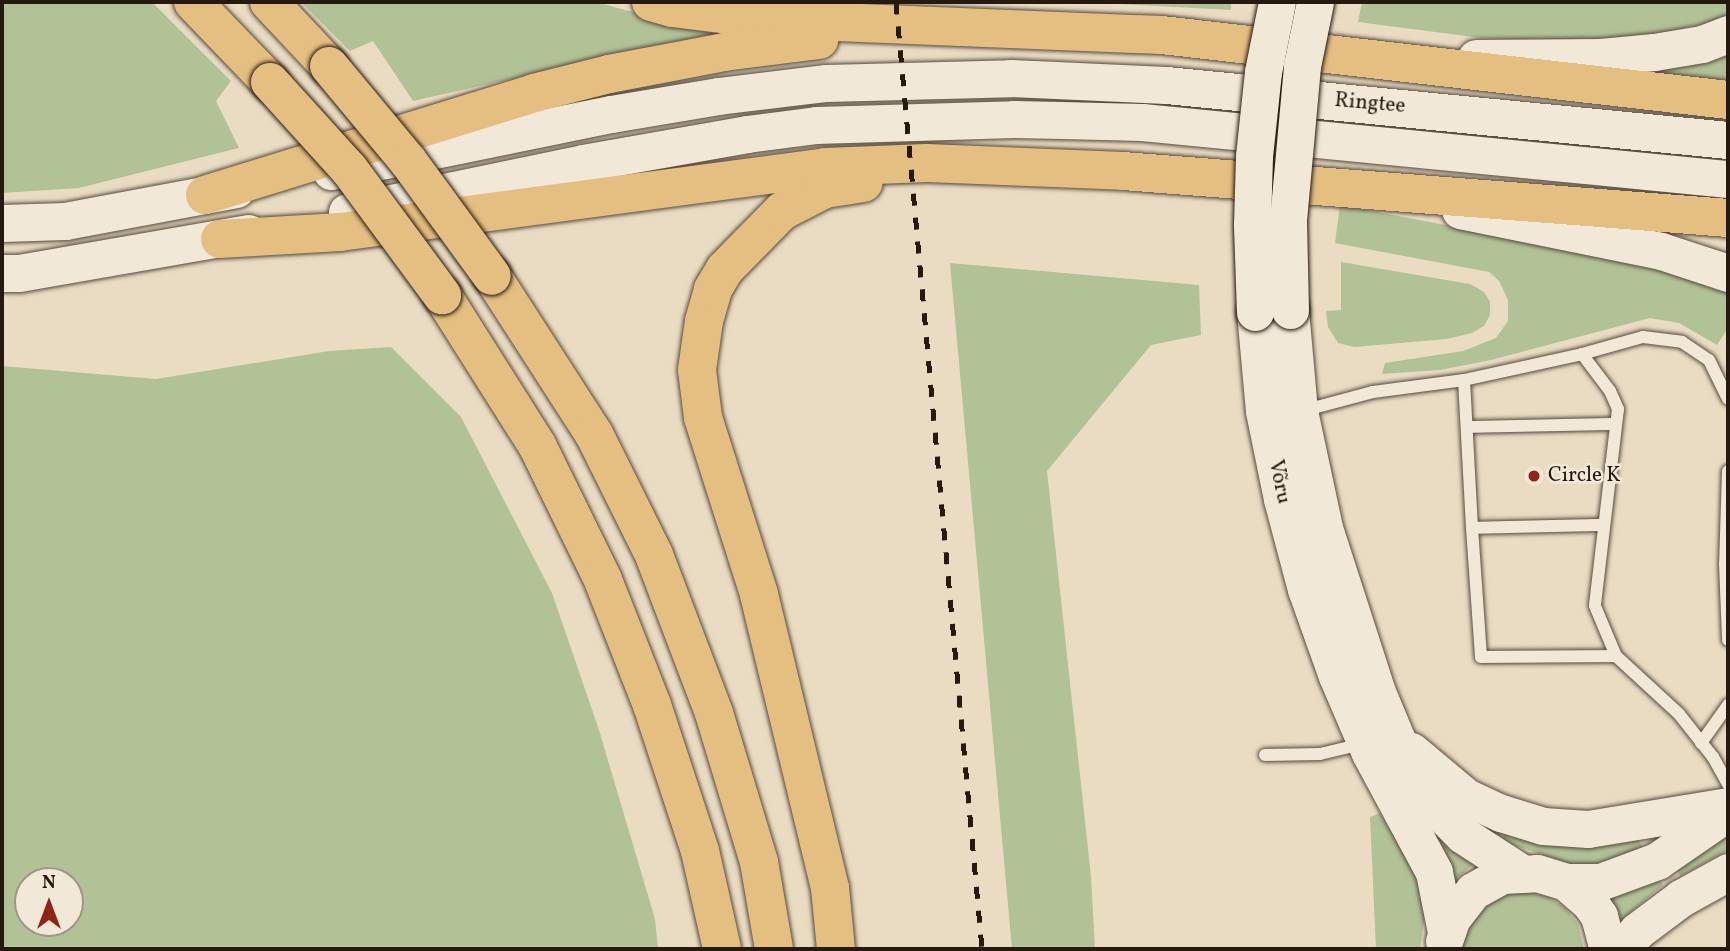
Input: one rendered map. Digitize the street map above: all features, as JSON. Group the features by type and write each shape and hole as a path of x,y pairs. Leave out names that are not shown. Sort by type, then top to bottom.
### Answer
{"highway":[{"path":"193,2 271,82 349,169 442,295 537,445 603,580 652,705 691,825 722,949"},
{"path":"269,2 330,66 408,161 492,276 594,434 654,555 714,713 759,863 774,949"},
{"path":"651,2 672,8 762,19 854,25 1007,27 1161,35 1728,100"},
{"path":"205,195 534,93 609,74 724,52 811,41 1007,27"},
{"path":"220,239 340,232 825,167 927,163 1123,171 1728,218"},
{"path":"836,949 830,888 759,594 703,416 697,370 704,321 713,289 725,269 750,241 782,211 825,189 1019,166"}],"main road":[{"name":"Võru","path":"1277,2 1263,72 1254,156 1252,224 1299,411 1324,528 1377,692 1382,741 1434,872 1445,941"},
{"name":"Võru","path":"1315,2 1302,66 1288,220 1273,311 1264,411 1282,499 1306,589 1337,676 1382,741 1431,803 1463,835 1520,872"},
{"path":"1358,58 1601,57 1702,44 1728,34"},
{"name":"Ringtee","path":"2,223 65,221 611,114 718,96 826,83 1011,78 1166,85 1728,140"},
{"name":"Ringtee","path":"2,273 19,273 220,239 583,163 747,134 816,125 1014,119 1142,122 1728,179"},
{"path":"1370,192 1661,251 1728,273"},
{"path":"1382,741 1466,797 1501,813 1543,826 1588,829 1728,806"},
{"path":"1566,882 1600,882 1657,861 1728,812"},
{"path":"1445,941 1460,904 1473,891 1502,875 1520,872 1552,876 1579,891 1599,916 1608,949"},
{"path":"1622,949 1637,931 1681,898 1728,872"}],"lane":[{"path":"1299,411 1373,393 1464,380 1643,338 1682,342 1709,360 1728,399"},
{"path":"1582,354 1610,391 1618,408 1602,526 1595,606 1616,656 1679,714 1713,757 1728,783"},
{"path":"1464,380 1480,657 1616,656"},
{"path":"1466,427 1615,424"},
{"path":"1728,471 1725,565 1728,640"},
{"path":"1472,528 1602,526"},
{"path":"1701,743 1728,705"},
{"path":"1265,755 1320,754 1382,741"}],"green space":[{"path":"2,2 152,2 231,81 216,101 239,148 79,188 2,193"},
{"path":"301,2 596,2 713,34 413,101 373,41 350,51"},
{"path":"1081,2 1231,2 1231,10"},
{"path":"1362,2 1728,2 1728,14 1716,21 1657,34 1572,41 1481,38 1358,22"},
{"path":"1728,49 1728,84 1657,73"},
{"path":"1340,205 1661,266 1728,289 1728,328 1717,345 1679,323 1650,318 1491,360 1440,370 1382,374 1385,363 1463,351 1496,338 1508,321 1508,300 1499,281 1489,272 1335,243"},
{"path":"1341,262 1470,284 1484,292 1490,302 1490,315 1484,326 1472,333 1447,339 1354,347 1338,343 1328,327 1326,311 1341,310"},
{"path":"950,263 1199,285 1201,335 1151,345 1047,471 1091,876 1095,949 1012,949"},
{"path":"391,347 461,417 552,593 599,730 655,919 658,949 2,949 2,366 156,379 329,351"},
{"path":"1380,813 1418,877 1427,899 1420,949 1376,949 1370,817"},
{"path":"1505,830 1635,834 1644,850 1618,865 1572,865 1502,841"},
{"path":"1728,832 1728,850 1680,876 1674,863"},
{"path":"1450,841 1476,862 1456,879 1438,849"},
{"path":"1654,873 1663,885 1621,920 1607,898"},
{"path":"1529,892 1549,897 1565,908 1578,924 1584,949 1462,949 1465,932 1475,915 1490,901 1509,893"}],"railway":[{"path":"896,2 982,949"}],"place":[{"name":"Circle K","path":"1534,476"}]}
